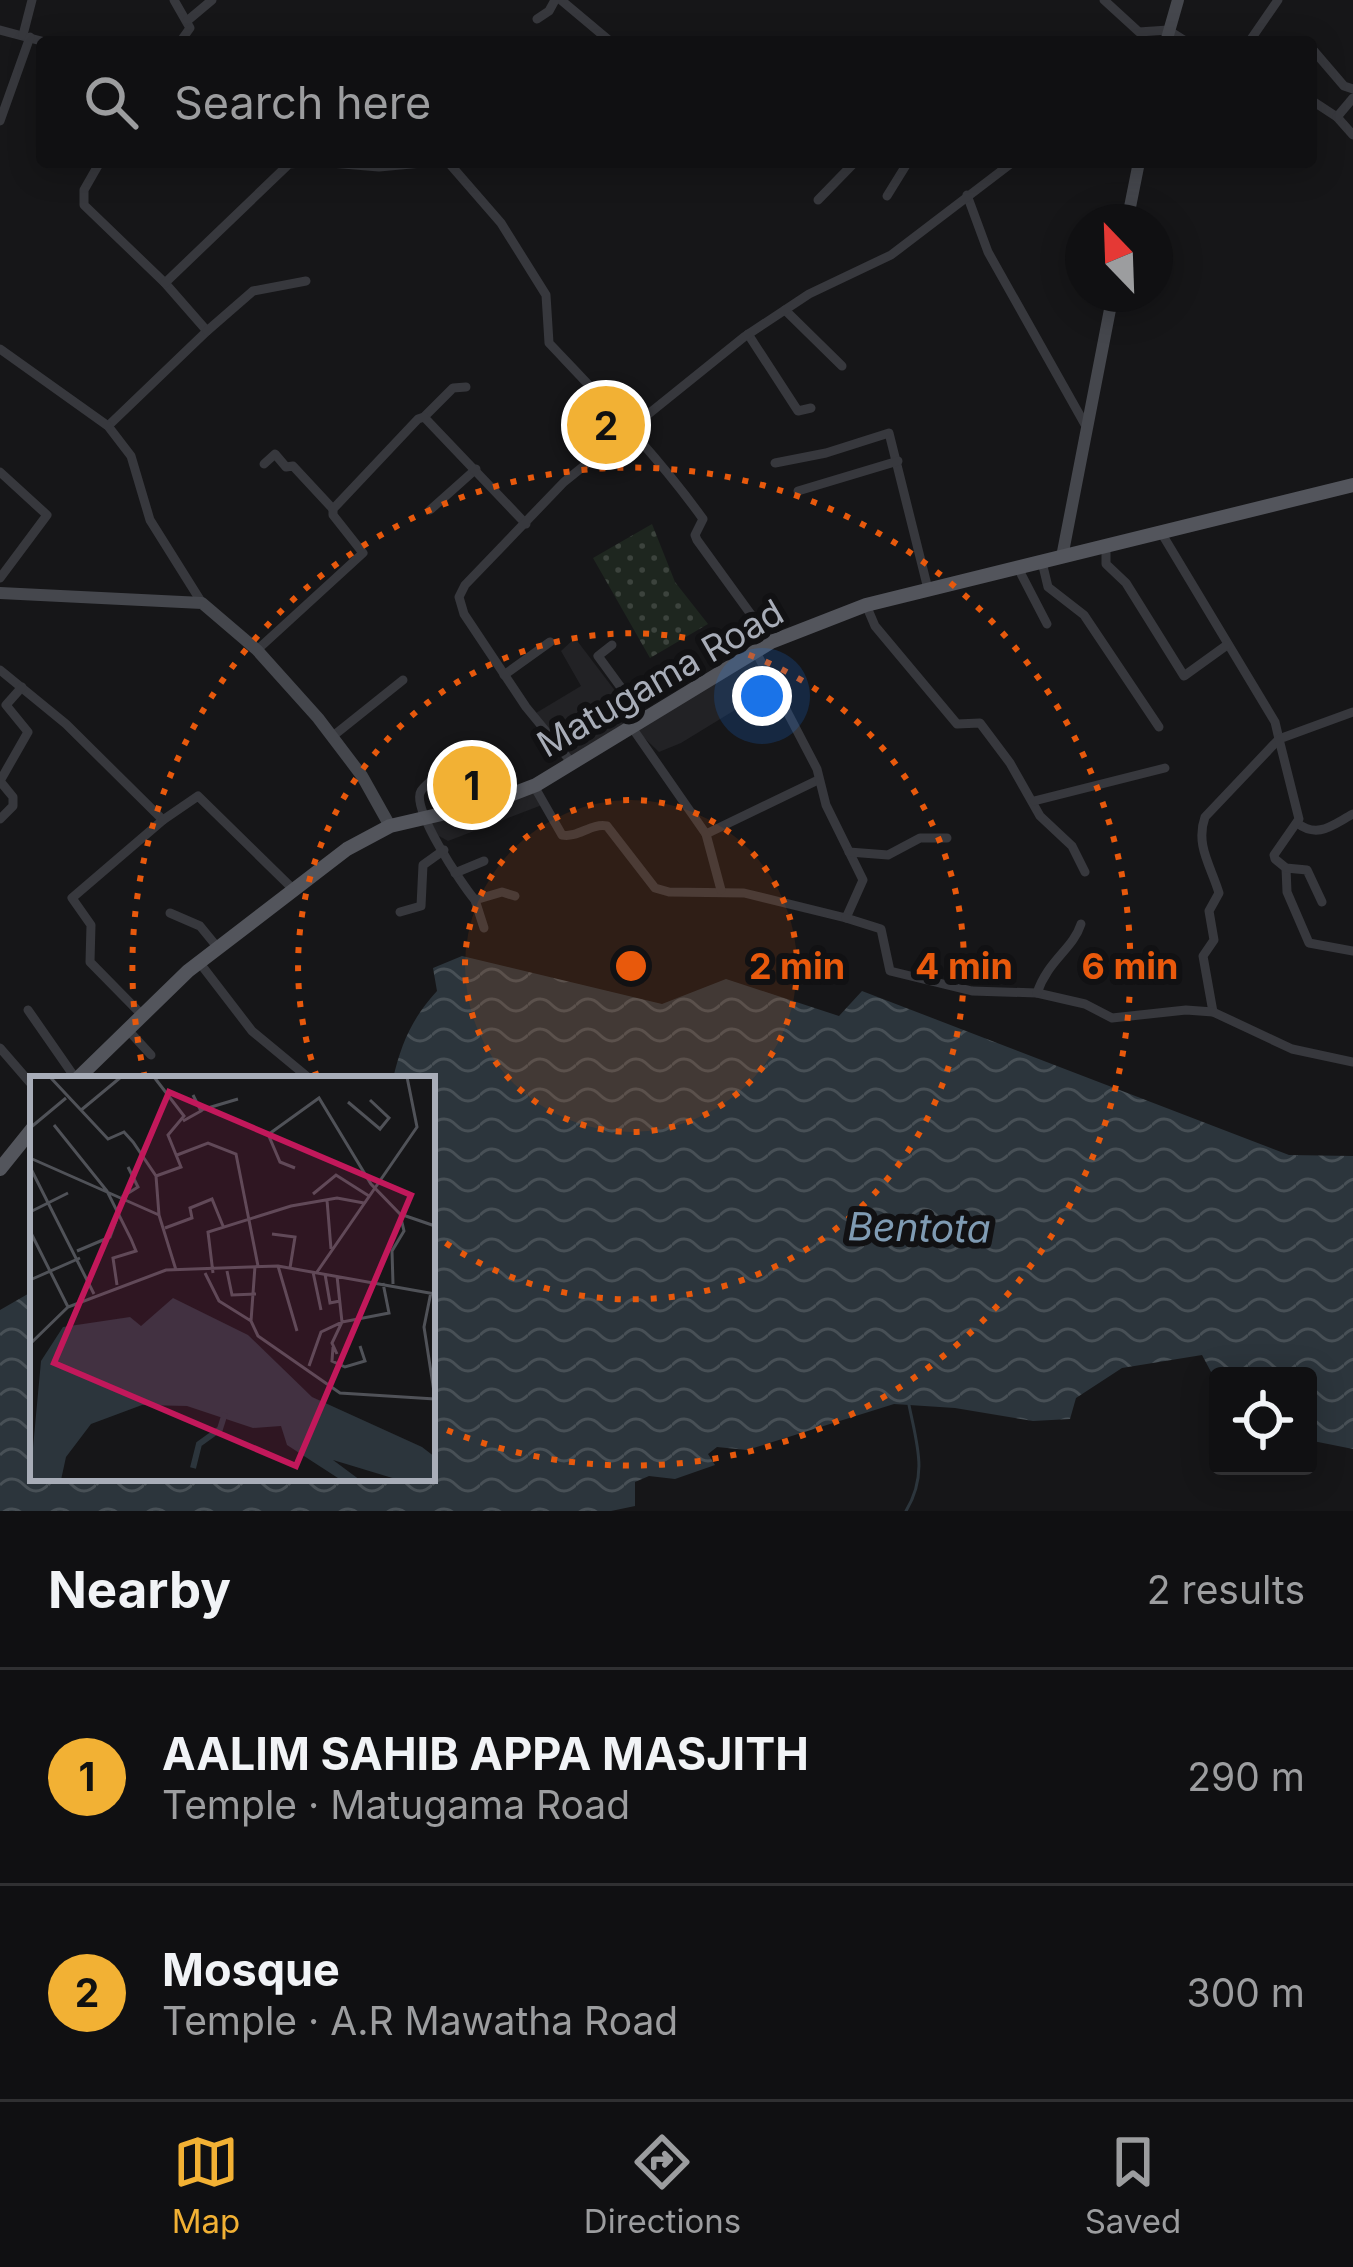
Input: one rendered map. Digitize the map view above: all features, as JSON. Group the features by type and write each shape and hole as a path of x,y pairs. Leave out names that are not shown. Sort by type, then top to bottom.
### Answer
{"main road":[{"name":"Matugama Road","path":"80,1076 199,962 347,849 390,826 489,803 534,786 771,642 866,605 1353,484"},
{"path":"0,1169 30,1132"}],"street":[{"path":"0,121 32,0"},
{"path":"174,0 190,28 184,36"},
{"path":"187,21 212,0"},
{"path":"537,19 558,0 603,36"},
{"path":"1104,0 1139,32 1167,36 1178,0"},
{"path":"1253,36 1278,0"},
{"path":"0,30 36,39"},
{"path":"1317,52 1344,86 1353,89"},
{"path":"1336,117 1353,98"},
{"path":"1317,104 1353,135"},
{"path":"97,168 84,190 85,205 207,331"},
{"path":"165,283 285,168"},
{"path":"453,168 500,223 547,296 549,343 630,425 703,519 697,541 771,642"},
{"path":"818,200 848,168"},
{"path":"887,196 904,168"},
{"path":"574,765 464,614 459,597 465,585 564,482 630,425 748,334 808,294 891,255 1005,168"},
{"path":"1131,204 1138,168"},
{"path":"967,195 988,252 1087,428"},
{"path":"108,425 253,291 306,281"},
{"path":"785,310 842,366"},
{"path":"1062,557 1110,312"},
{"path":"748,334 798,411 811,408"},
{"path":"0,349 108,425 131,456 150,520 202,603 257,650 332,736 390,826"},
{"path":"333,509 453,388 466,387"},
{"path":"424,417 526,524"},
{"path":"775,464 889,433 928,590"},
{"path":"257,650 363,553 333,509 293,466 286,467 274,454 264,464"},
{"path":"798,490 898,460"},
{"path":"430,510 476,469"},
{"path":"0,472 47,515 0,578"},
{"path":"1162,534 1275,722 1297,824 1318,832 1353,814"},
{"path":"1106,547 1106,564 1126,583 1184,676 1227,645"},
{"path":"1042,562 1048,587 1084,615 1159,728"},
{"path":"1018,568 1047,624"},
{"path":"0,593 202,603"},
{"path":"866,605 875,626 957,724 980,723 1040,816 1072,846 1085,872"},
{"path":"504,675 550,642"},
{"path":"612,645 598,656 706,834 721,890"},
{"path":"756,652 817,770 863,880 846,918"},
{"path":"0,670 83,740 163,820"},
{"path":"332,736 403,680"},
{"path":"0,819 13,806 0,780 28,732 6,705 22,687"},
{"path":"1214,1012 1203,956 1214,940 1209,911 1219,893 1201,844 1205,817 1279,740 1353,712"},
{"path":"468,758 417,796 455,873 475,900 484,928"},
{"path":"1034,801 1165,768"},
{"path":"706,834 818,780"},
{"path":"534,786 562,835 573,837 607,826 655,888 721,890 786,902 881,929 890,970 972,992 1037,993 1085,1004 1112,1018 1186,1010 1214,1012 1292,1049 1353,1062"},
{"path":"143,1016 90,962 91,925 72,898 163,820 198,796 295,890"},
{"path":"1297,824 1274,854 1276,862 1307,870 1322,902"},
{"path":"849,852 888,855 920,838 947,838"},
{"path":"400,912 421,906 423,865 444,850"},
{"path":"455,873 484,861"},
{"path":"1286,868 1287,892 1309,944 1353,951"},
{"path":"475,900 502,892 515,896"},
{"path":"170,913 200,926 218,948"},
{"path":"1037,993 1050,962 1081,925"},
{"path":"199,962 253,1031 306,1076"},
{"path":"28,1010 75,1076"},
{"path":"128,1030 151,1055"},
{"path":"0,1048 30,1082"}],"shaded area":[{"path":"652,524 675,582 708,624 650,658 593,558"},
{"path":"575,638 635,717 574,762 536,713 581,686 561,651"},
{"path":"754,656 771,688 659,752 637,731"},
{"path":"532,788 542,805 448,841 437,835 428,819"}],"water":[{"name":"Bentota","path":"462,956 662,1004 726,979 839,1016 862,991 1289,1155 1353,1156 1353,1449 1317,1442 1317,1367 1209,1368 1202,1355 1122,1368 1076,1398 1070,1419 1033,1421 894,1404 747,1450 717,1447 708,1454 715,1465 675,1479 649,1476 635,1482 635,1506 611,1511 0,1511 0,1310 30,1293 30,1481 435,1481 435,1076 394,1076 409,1032 437,991 433,968"}],"waterway":[{"path":"906,1511 919,1472 909,1405"}],"place":[{"name":"Mosque","path":"606,425"},
{"name":"AALIM SAHIB APPA MASJITH","path":"472,785"}]}
